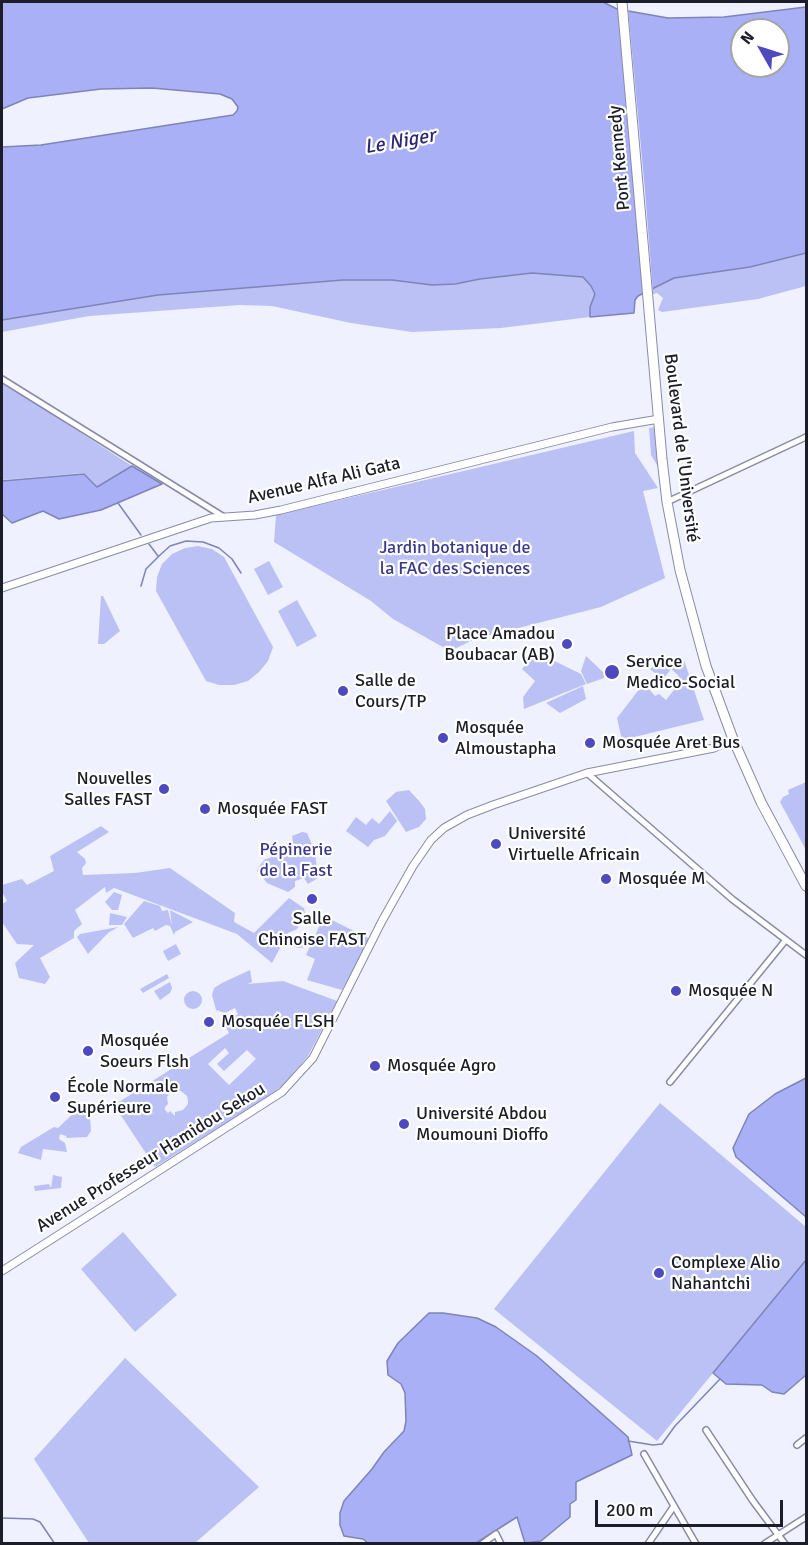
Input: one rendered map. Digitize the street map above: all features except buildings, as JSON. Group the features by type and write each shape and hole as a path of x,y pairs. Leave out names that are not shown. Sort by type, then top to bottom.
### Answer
{"main road":[{"name":"Pont Kennedy","path":"622,2 650,312"},
{"name":"Boulevard de l'Université","path":"650,312 667,502 680,570 697,639 733,739 761,802 807,886"}],"street":[{"path":"2,379 224,517"},
{"name":"Avenue Alfa Ali Gata","path":"2,588 211,518 281,510 612,427 659,419"},
{"path":"667,502 807,437"},
{"name":"Avenue Professeur Hamidou Sekou","path":"2,1271 282,1092 313,1058 382,921 413,866 431,840 444,828 467,815 493,805 587,773 714,748 733,739"},
{"path":"587,773 732,899 785,941 807,955"},
{"path":"670,1082 785,941"},
{"path":"706,1430 753,1501 785,1544"},
{"path":"797,1445 807,1438"},
{"path":"644,1454 696,1544"},
{"path":"648,1544 674,1506"},
{"path":"764,1544 807,1517"},
{"path":"482,1544 496,1534 501,1544"}],"green space":[{"path":"806,253 806,286 758,299 662,312 658,310 663,298 657,293 653,294 653,289 674,278 750,267"},
{"path":"532,273 583,277 595,294 590,307 590,317 501,328 412,332 351,323 272,306 240,305 89,316 2,332 2,320 158,295 343,280 392,280 432,285 455,284"},
{"path":"2,382 132,466 97,486 84,473 2,480"},
{"path":"656,427 659,465 651,455 649,428"},
{"name":"Jardin botanique de la FAC des Sciences","path":"634,431 635,453 658,488 643,491 665,578 601,607 475,639 450,651 393,619 371,601 274,542 276,515"},
{"path":"198,546 212,549 224,557 273,647 268,661 248,681 234,685 219,685 206,681 156,591 157,577 162,564 172,554 185,548"},
{"path":"269,561 283,587 268,595 254,569"},
{"path":"101,596 120,631 104,644 98,644"},
{"path":"297,600 317,636 297,647 278,611"},
{"path":"536,652 581,674 586,684 524,709 523,697 535,681 522,669"},
{"path":"586,656 604,673 604,678 587,684 581,671"},
{"path":"684,660 704,720 622,740 617,718 644,683 655,696 659,694 666,700 674,690 670,687 679,676 671,669 664,678 669,685 650,669 654,665 666,667"},
{"path":"583,686 586,699 560,713 546,703"},
{"path":"806,782 806,850 780,802 789,794 788,790"},
{"path":"409,790 425,809 426,819 419,827 406,832 386,801 396,792"},
{"path":"390,811 397,821 385,836 374,840 368,847 346,831 356,817 366,825 372,818 379,824"},
{"path":"101,826 109,832 77,852 85,859 86,863 82,868 83,875 135,873 170,868 235,913 234,922 254,933 289,898 304,908 305,914 297,929 288,933 272,963 237,934 114,888 106,893 105,887 75,910 82,924 74,931 74,938 40,958 50,977 45,984 19,978 15,963 34,945 17,944 2,922 2,904 7,901 2,892 2,885 22,879 27,885 54,871 50,856"},
{"name":"Pépinerie de la Fast","path":"302,832 307,833 315,852 318,878 308,884 304,878 295,881 295,887 288,892 267,883 257,871 260,865 287,844 293,843 292,836"},
{"path":"114,892 122,895 118,910 112,910 105,902"},
{"path":"144,901 160,906 162,911 168,910 172,926 170,910 193,922 175,932 174,935 170,926 166,925 155,931 153,928 133,938 124,924"},
{"path":"110,913 127,917 122,925 109,925"},
{"path":"324,916 370,939 342,990 307,980 315,959 306,955"},
{"path":"118,927 108,933 88,954 77,937 80,934"},
{"path":"291,934 308,944 306,947 298,948 286,943"},
{"path":"176,944 181,954 168,961 163,951"},
{"path":"250,970 252,982 247,984 283,981 337,1001 308,1056 283,1085 268,1097 155,1167 114,1105 229,1033 224,1023 238,1014 235,1008 225,1013 216,1010 212,995 214,988","holes":["225,1048 229,1053 217,1064 224,1071 247,1050 256,1059 229,1085 208,1064","172,1091 181,1091 188,1100 188,1104 183,1110 175,1112 175,1116 165,1110 168,1104 167,1097"]},
{"path":"167,974 169,978 143,993 140,989"},
{"path":"170,982 172,988 170,993 160,1000 154,991"},
{"path":"193,991 199,994 202,1000 199,1006 193,1009 187,1006 184,1000 187,994"},
{"name":"Complexe Alio Nahantchi","path":"660,1103 806,1227 806,1260 657,1441 494,1309"},
{"path":"78,1109 90,1116 91,1131 87,1137 67,1138 60,1134 59,1139 65,1143 67,1152 43,1149 41,1160 18,1153 21,1147 54,1127 58,1128"},
{"path":"53,1175 62,1177 61,1188 35,1191 34,1186 49,1184 51,1188"},
{"path":"123,1232 177,1295 135,1332 81,1269"},
{"path":"125,1358 259,1487 195,1543 89,1543 34,1459"}],"water":[{"name":"Le Niger","path":"2,2 603,2 617,9 668,18 724,17 806,7 806,253 750,267 674,278 638,296 635,300 634,313 590,317 590,307 595,294 583,277 532,273 455,284 432,285 392,280 343,280 158,295 2,320 2,147 41,145 233,115 238,107 232,99 220,94 152,88 101,89 28,98 2,109"},
{"path":"132,466 162,484 101,510 59,519 43,511 12,523 2,514 2,481 84,474 97,487"},
{"path":"806,1078 806,1217 736,1157 733,1148 749,1114 775,1094"},
{"path":"806,1260 806,1375 784,1394 772,1392 762,1385 726,1384 713,1373"},
{"path":"429,1313 477,1318 496,1327 537,1356 628,1437 632,1455 576,1482 576,1500 570,1504 570,1517 541,1541 525,1543 517,1517 476,1543 368,1543 363,1539 344,1536 340,1525 340,1513 344,1501 404,1431 405,1393 401,1384 388,1375 387,1361 398,1343"}],"pier":[{"path":"620,7 628,8 645,191 653,292 645,296"}],"waterway":[{"path":"118,503 141,535"},
{"path":"141,586 146,569 170,546 186,541 203,542 219,548 232,559 241,573"},
{"path":"149,544 158,556"},
{"path":"628,1441 662,1444 675,1426 720,1379"},
{"path":"2,1518 33,1519 40,1522 55,1544"}],"place":[{"name":"Place Amadou Boubacar (AB)","path":"567,644"},
{"name":"Service Medico-Social","path":"612,672"},
{"name":"Salle de Cours/TP","path":"343,691"},
{"name":"Mosquée Almoustapha","path":"443,738"},
{"name":"Mosquée Aret Bus","path":"590,743"},
{"name":"Nouvelles Salles FAST","path":"164,789"},
{"name":"Mosquée FAST","path":"205,809"},
{"name":"Université Virtuelle Africain","path":"496,844"},
{"name":"Mosquée M","path":"606,879"},
{"name":"Salle Chinoise FAST","path":"312,899"},
{"name":"Mosquée N","path":"676,991"},
{"name":"Mosquée FLSH","path":"209,1022"},
{"name":"Mosquée Soeurs Flsh","path":"88,1051"},
{"name":"Mosquée Agro","path":"375,1066"},
{"name":"École Normale Supérieure","path":"55,1097"},
{"name":"Université Abdou Moumouni Dioffo","path":"404,1124"},
{"name":"Complexe Alio Nahantchi","path":"659,1273"}]}
